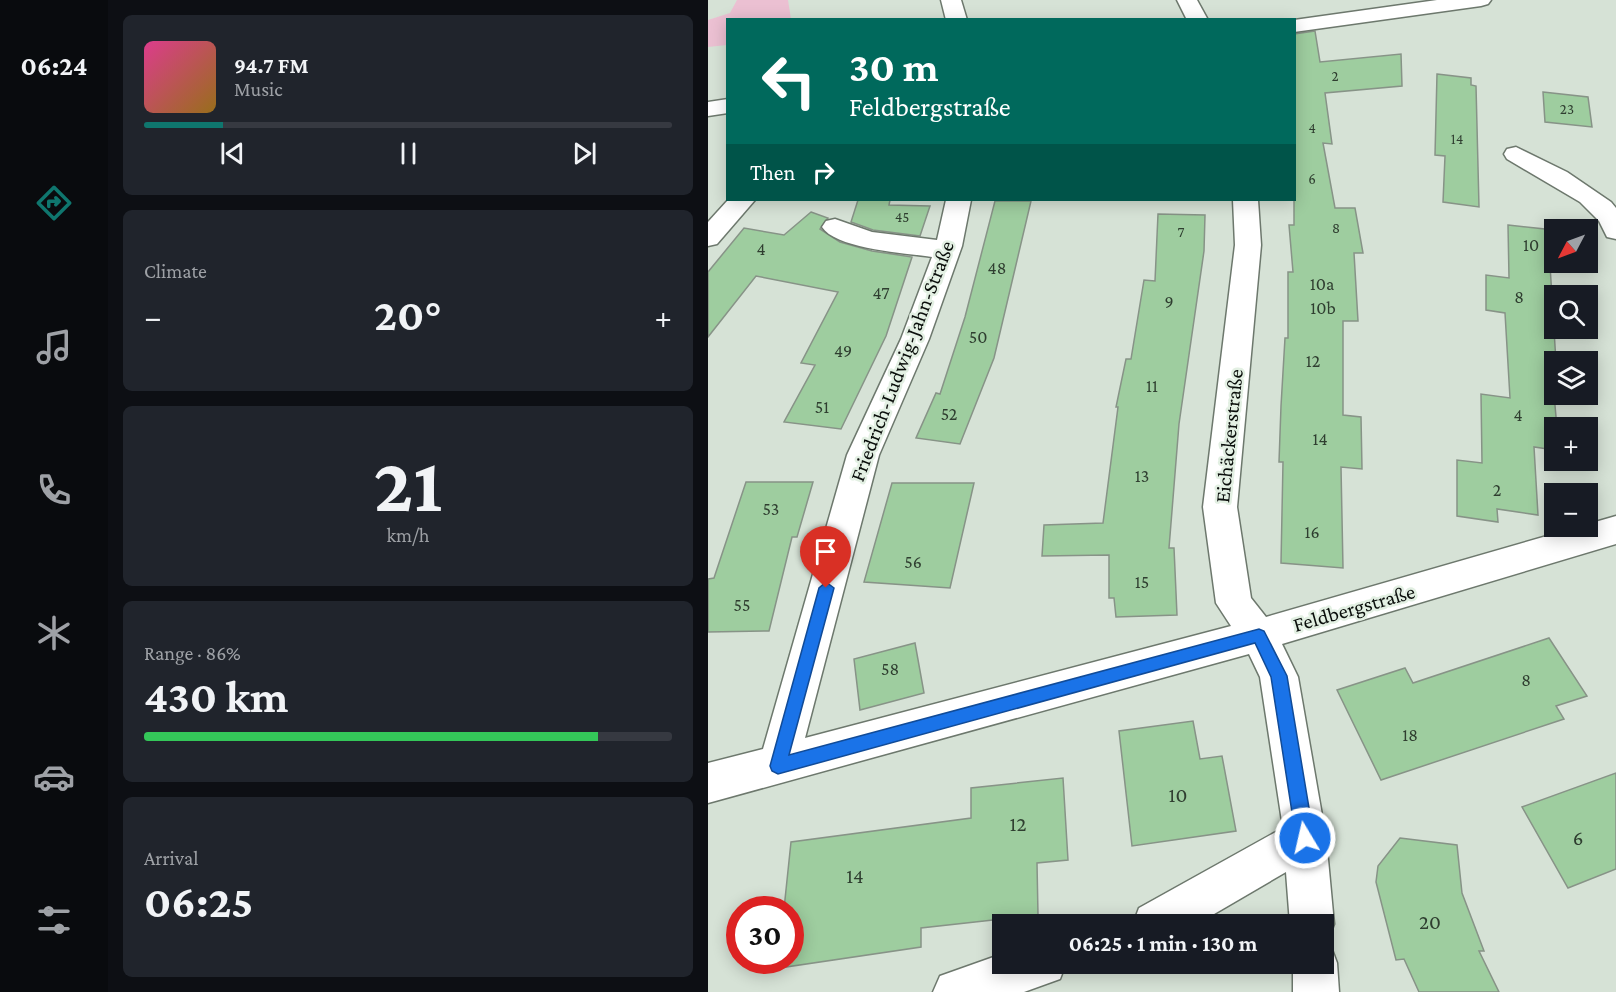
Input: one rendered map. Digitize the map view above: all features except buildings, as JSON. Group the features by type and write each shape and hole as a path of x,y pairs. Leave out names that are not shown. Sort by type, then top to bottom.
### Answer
{"street":[{"path":"951,0 956,18"},
{"path":"1187,0 1197,18"},
{"path":"1296,26 1481,0"},
{"path":"708,109 726,106"},
{"path":"1516,154 1593,198 1615,225 1616,231"},
{"path":"708,238 741,201"},
{"name":"Friedrich-Ludwig-Jahn-Straße","path":"778,766 863,455 915,339 947,250 958,201"},
{"name":"Eichäckerstraße","path":"1245,201 1248,245 1220,507 1234,603 1259,635 1279,676 1305,838 1311,914"},
{"path":"835,227 868,240 947,250"},
{"name":"Feldbergstraße","path":"708,783 1259,635 1541,554 1616,530"},
{"path":"1172,914 1305,838"},
{"path":"956,992 1011,974"},
{"path":"1315,974 1316,992"}],"shaded area":[{"path":"737,0 788,0 791,18 726,18 726,45 708,47 708,20 730,13"}],"route":[{"path":"826,588 778,766 1259,635 1279,676 1305,838"}]}
